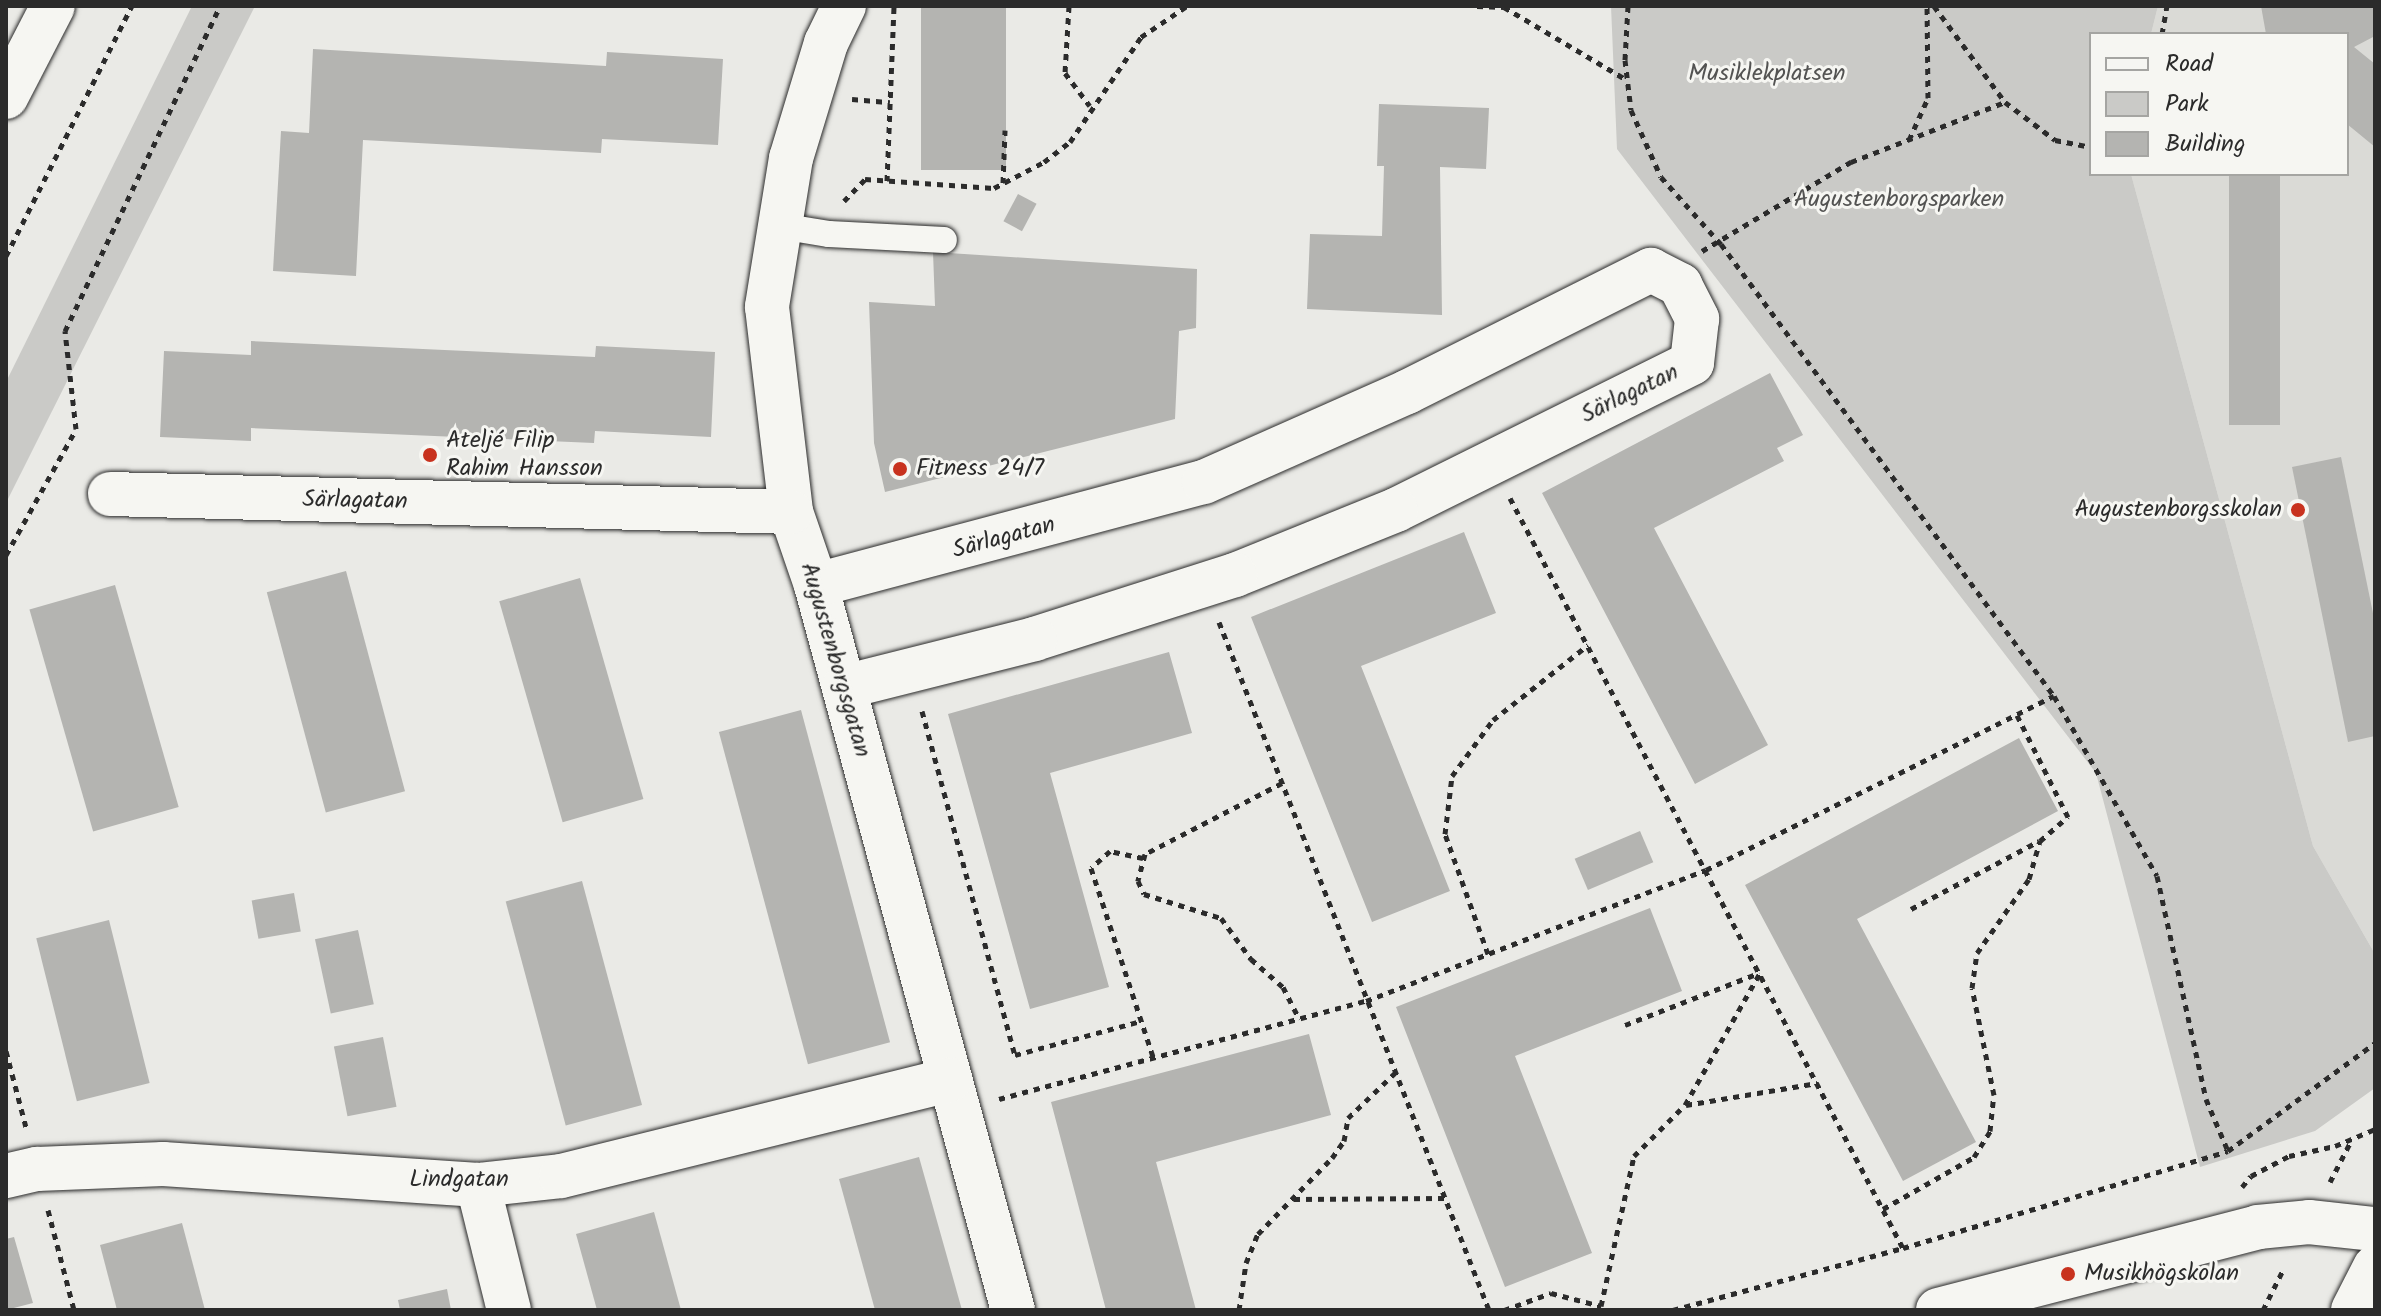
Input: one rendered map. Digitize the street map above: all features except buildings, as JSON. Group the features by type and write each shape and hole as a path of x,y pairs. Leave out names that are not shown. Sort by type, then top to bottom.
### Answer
{"street":[{"path":"6,97 53,6"},
{"name":"Augustenborgsgatan","path":"844,6 826,43 791,158 798,229 767,307 791,512 816,585 1013,1310"},
{"name":"Särlagatan","path":"816,585 1204,482 1407,392 1651,270 1680,285 1697,319 1692,363 1396,510 1205,584 1035,639 844,687"},
{"name":"Särlagatan","path":"110,494 791,512"},
{"name":"Lindgatan","path":"6,1176 37,1169 163,1164 478,1185 561,1176 955,1094"},
{"path":"478,1185 509,1310"},
{"path":"1938,1310 2202,1238 2286,1222 2375,1229"},
{"path":"2353,1310 2375,1267"}],"lane":[{"path":"798,229 944,240"}],"path":[{"path":"6,256 132,6"},
{"path":"6,555 76,429 65,331 220,6"},
{"path":"887,181 894,6"},
{"path":"1069,6 1065,73 1090,106"},
{"path":"798,229 821,200 843,202 865,179 994,188 1044,162 1070,142 1090,106 1141,37 1187,6"},
{"path":"1477,6 1504,7 1628,80"},
{"path":"1628,6 1631,110 1661,177 1721,244 2054,696 2157,876 2206,1099 2228,1151"},
{"path":"1909,140 1928,98 1927,6"},
{"path":"1934,6 2005,102 2055,140 2089,147"},
{"path":"2162,32 2167,6"},
{"path":"843,98 890,102"},
{"path":"1651,270 1721,244 1851,162 2005,102"},
{"path":"1003,184 1005,130"},
{"path":"1491,463 1903,1248"},
{"path":"1205,584 1489,1310"},
{"path":"1488,954 1445,834 1452,776 1493,720 1588,645"},
{"path":"911,670 1015,1055 1141,1021"},
{"path":"955,1094 1153,1057 1366,1001 1706,870 2054,696"},
{"path":"1911,909 2040,841 2068,817 2017,715"},
{"path":"1153,1057 1091,868 1110,851 1143,858 1282,783"},
{"path":"1883,1209 1974,1157 1990,1131 1994,1095 1972,988 1977,953 2029,879 2040,841"},
{"path":"1143,858 1138,881 1144,894 1221,918 1251,959 1283,987 1299,1019"},
{"path":"1625,1025 1760,973"},
{"path":"1504,1310 1551,1293 1601,1306 1634,1156 1685,1105 1760,973"},
{"path":"1673,1310 1903,1248 2228,1151 2375,1043"},
{"path":"1239,1310 1246,1263 1258,1234 1344,1141 1348,1118 1395,1073"},
{"path":"1685,1105 1817,1083"},
{"path":"2202,1238 2251,1176 2289,1156 2351,1140 2375,1129"},
{"path":"1293,1199 1445,1198"}],"shaded area":[{"name":"Augustenborgsskolan","path":"2158,6 2375,6 2375,954 2313,846 2132,176 2349,176 2349,32 2152,32"}],"green space":[{"path":"192,6 255,6 6,503 6,382"},
{"name":"Augustenborgsparken","path":"1611,6 2158,6 2152,32 2089,32 2089,176 2132,176 2313,846 2375,954 2375,1088 2315,1131 2200,1167 2096,773 1617,149"}],"place":[{"name":"Ateljé Filip Rahim Hansson","path":"430,455"},
{"name":"Fitness 24/7","path":"900,469"},
{"name":"Augustenborgsskolan","path":"2298,510"},
{"name":"Musikhögskolan","path":"2068,1274"}],"park label":[{"name":"Musiklekplatsen","path":"1767,74"}]}
